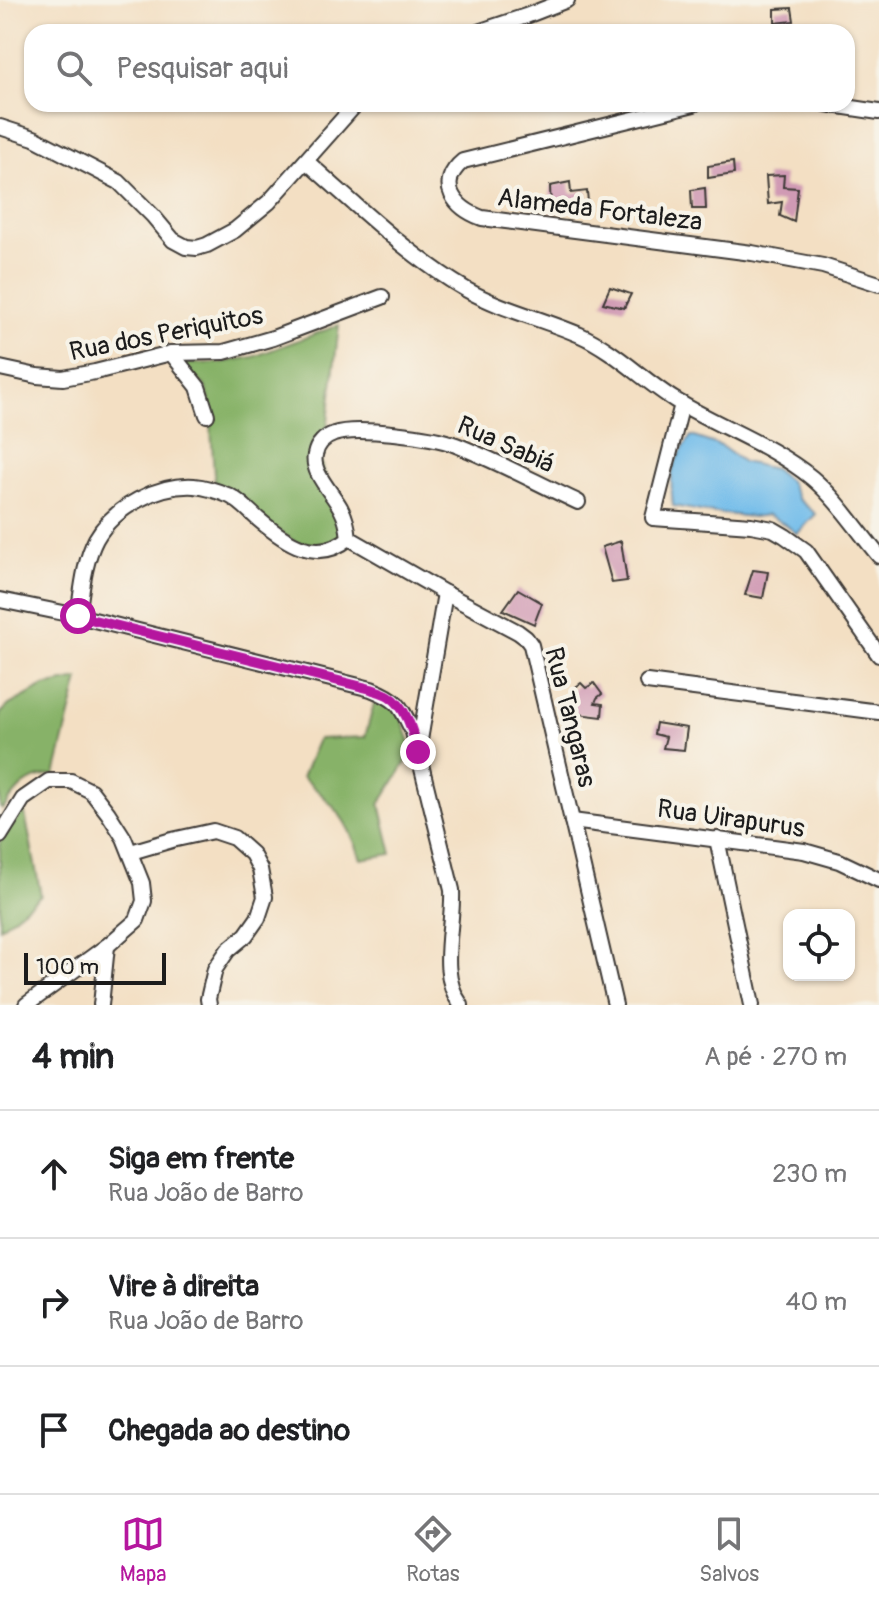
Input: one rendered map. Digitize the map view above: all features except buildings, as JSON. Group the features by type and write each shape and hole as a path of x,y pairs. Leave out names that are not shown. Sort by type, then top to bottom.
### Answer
{"street":[{"path":"502,24 567,0"},
{"path":"855,108 879,112"},
{"path":"0,127 34,138 119,182 173,240 186,247 197,248 235,230 269,202 349,112"},
{"name":"Alameda Fortaleza","path":"662,112 463,161 451,176 451,194 461,208 482,218 752,253 823,266 879,284"},
{"path":"306,161 410,250 467,290 506,309 600,345 682,404 793,464 831,497 879,556"},
{"name":"Rua dos Periquitos","path":"0,368 63,378 171,353 224,352 382,297"},
{"path":"171,353 198,387 207,415"},
{"path":"682,404 653,518 773,529 806,551 847,612 876,643"},
{"name":"Rua Sabiá","path":"349,538 343,511 317,471 314,459 322,440 343,431 430,438 454,444 578,502"},
{"path":"78,616 86,565 97,538 119,512 155,493 192,486 212,489 233,498 270,529 296,545 319,552 338,547 349,538"},
{"name":"Rua Tangaras","path":"349,538 518,632 531,645 615,1005"},
{"path":"418,752 445,593"},
{"path":"0,600 78,616 390,696 403,709 413,732 452,890 448,971 450,987 461,1005"},
{"path":"647,682 879,712"},
{"path":"0,836 23,799 49,781 71,781 91,791 116,825 131,852 142,883 144,901 137,920 107,946 26,1005"},
{"name":"Rua Uirapurus","path":"572,821 804,851 839,861 879,880"},
{"path":"131,852 213,831 234,838 252,854 260,869 265,897 258,918 215,969 209,1005"},
{"path":"717,839 752,1005"},
{"path":"101,1005 107,946"}],"green space":[{"path":"339,325 327,431 313,441 346,532 337,545 297,543 215,490 209,398 205,386 181,364 219,363 253,357"},
{"path":"79,679 55,775 24,784 3,809 0,807 0,714 9,705 44,686"},
{"path":"376,696 399,711 413,751 380,804 392,854 361,859 339,813 302,777 318,739 365,737"},
{"path":"24,809 41,895 0,928 0,842"}],"water":[{"path":"691,436 721,446 743,462 774,469 789,481 798,499 816,514 797,534 768,515 753,517 673,506 673,469"}],"route":[{"path":"78,616 390,696 403,709 418,752"}]}
